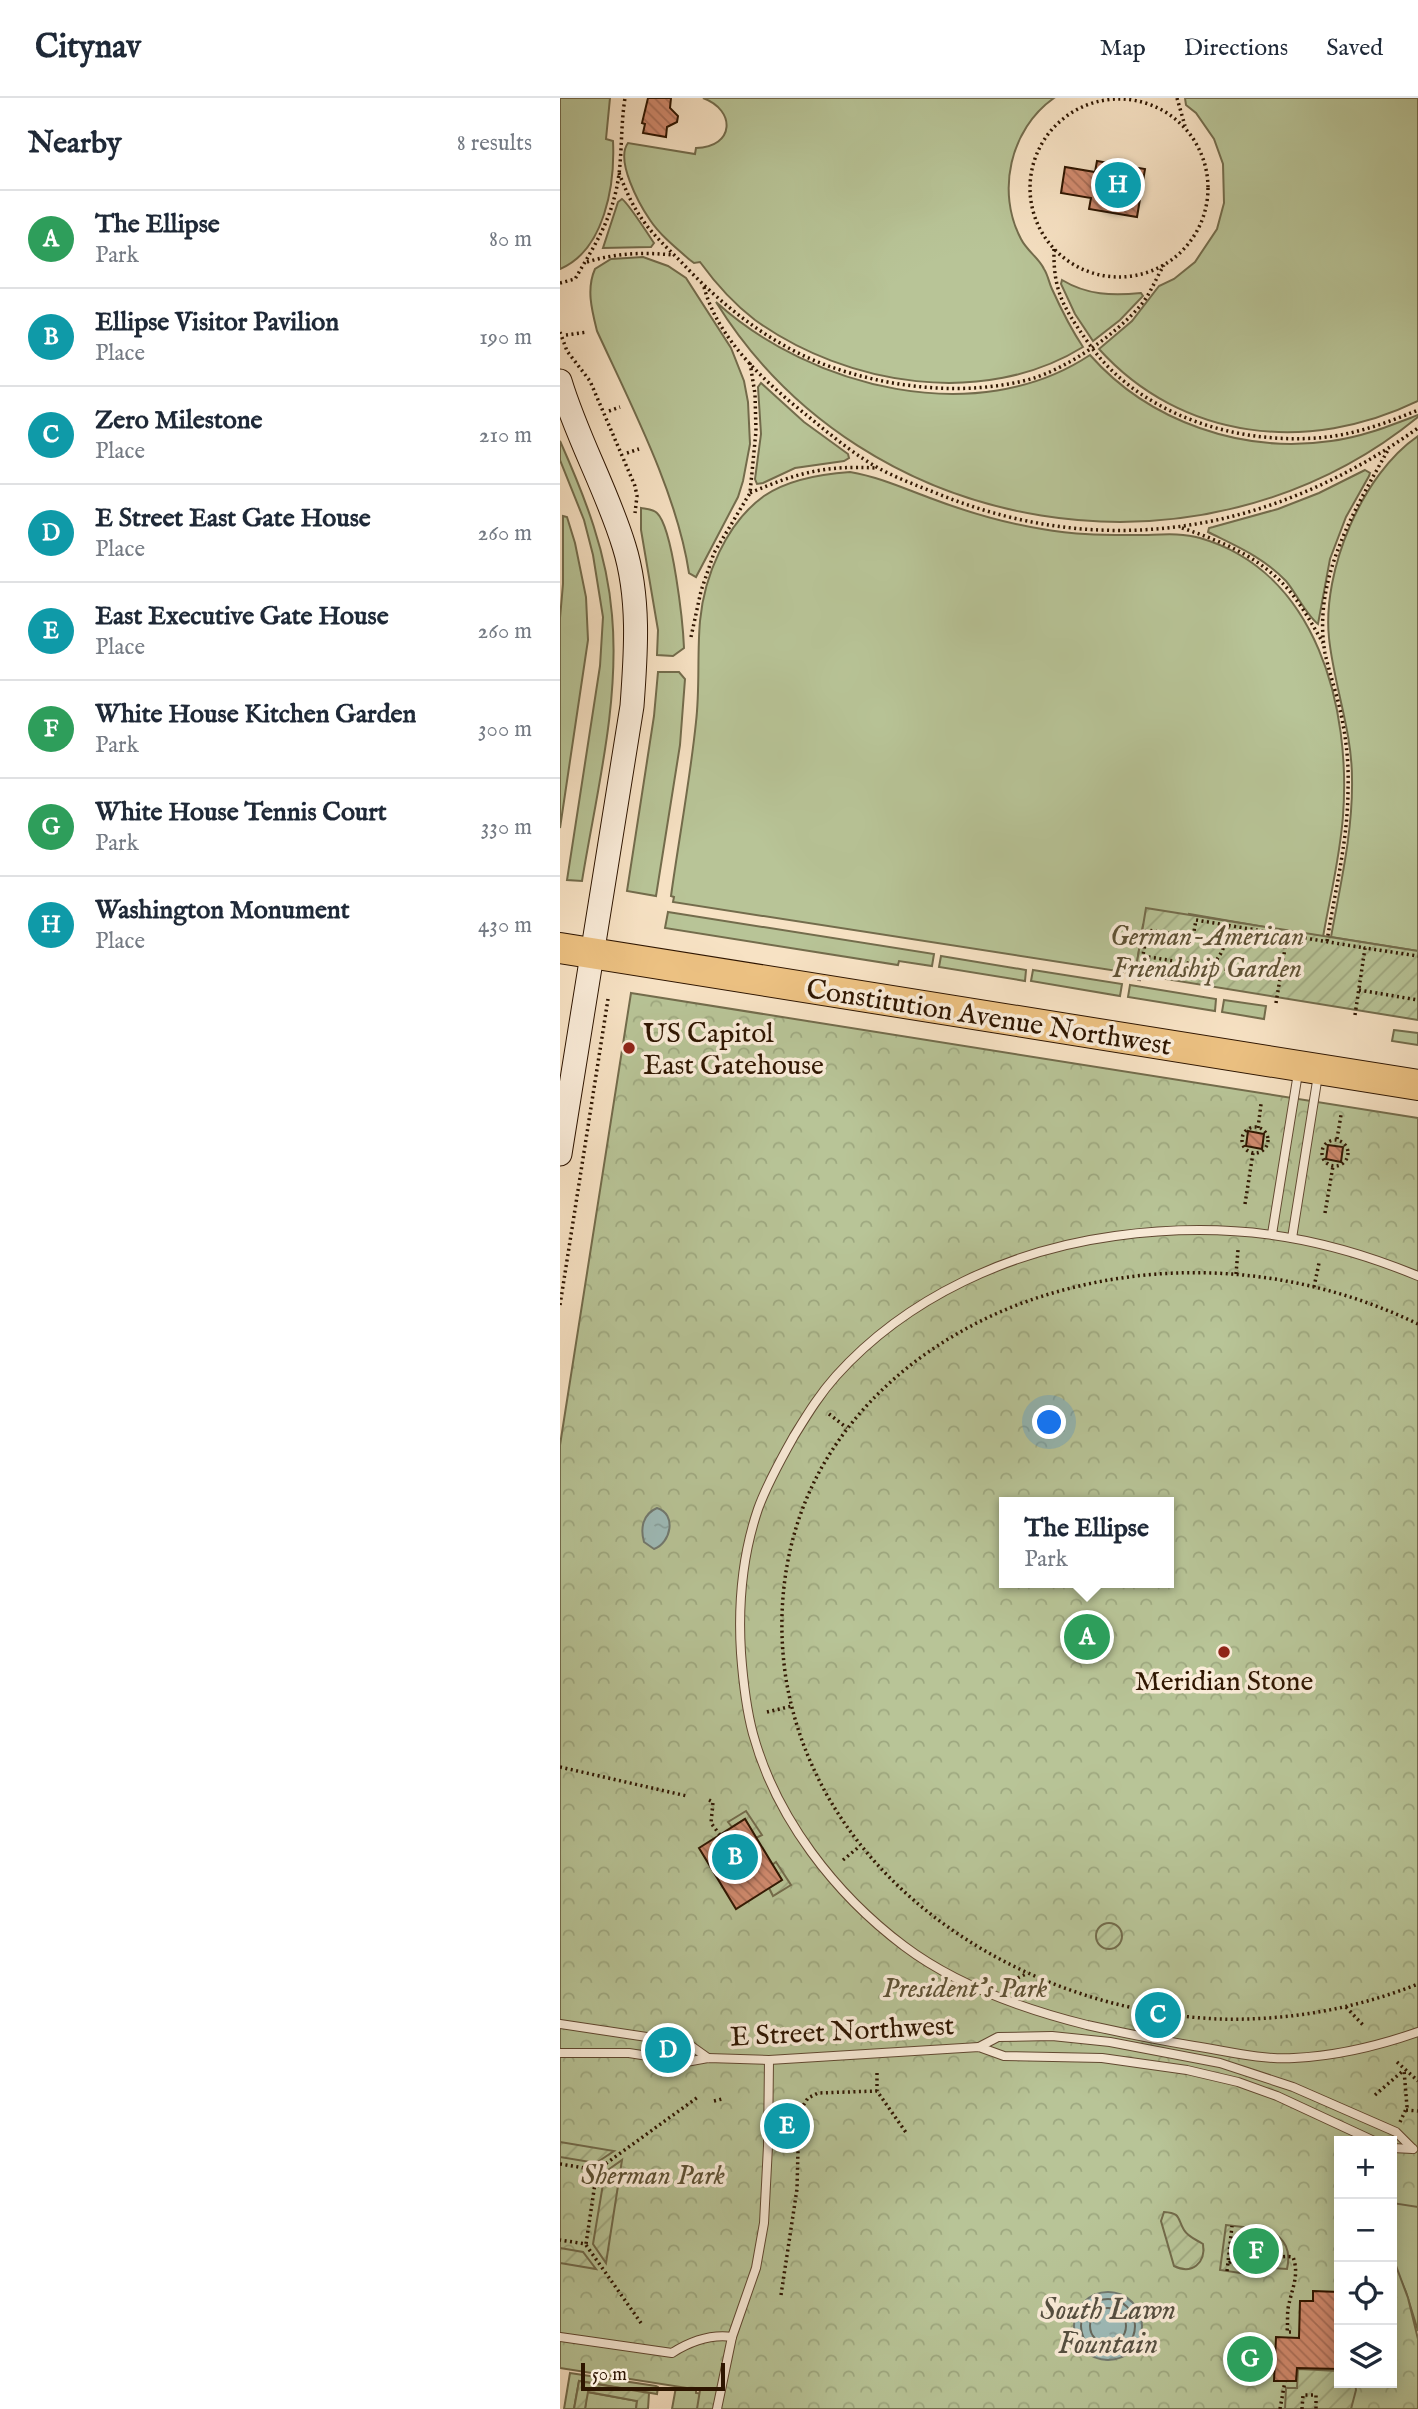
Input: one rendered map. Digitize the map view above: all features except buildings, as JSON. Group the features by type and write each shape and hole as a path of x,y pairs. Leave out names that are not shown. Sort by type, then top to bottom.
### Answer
{"highway":[{"name":"Constitution Avenue Northwest","path":"560,948 1418,1085"}],"main road":[{"path":"560,382 605,490 625,548 635,615 632,706 560,1154"}],"lane":[{"path":"1272,1234 1309,1068"},
{"path":"1292,1238 1309,1068"},
{"path":"1418,1276 1346,1250 1272,1234 1230,1229 1135,1233 1058,1247 983,1272 899,1320 854,1358 818,1398 788,1448 759,1506 750,1534 740,1610 743,1682 748,1713 758,1752 773,1787 799,1832 827,1872 884,1930 907,1948 954,1977 1011,2002 1077,2022 1156,2040 1289,2059 1323,2056 1381,2044 1418,2032"},
{"name":"E Street Northwest","path":"560,2026 688,2043 708,2058"},
{"name":"E Street Northwest","path":"979,2047 998,2037 1052,2036 1136,2047 1220,2063 1293,2087 1396,2133 1416,2149"},
{"name":"E Street Northwest","path":"560,2053 629,2053 686,2062 708,2058 769,2060 979,2047 1004,2056 1102,2058 1187,2070 1238,2082 1277,2096 1363,2136"},
{"path":"717,2409 732,2337 755,2268 764,2223 769,2060"},
{"name":"E Street Northwest","path":"1397,2148 1416,2149"},
{"path":"560,2337 672,2353 701,2339 718,2335 732,2337"}],"path":[{"path":"560,283 575,279 606,224 619,173 625,98"},
{"path":"1082,107 1084,98"},
{"path":"1177,98 1185,129"},
{"path":"1113,100 1144,103 1172,117 1185,129 1203,159 1208,193 1205,211 1199,227 1178,255 1164,265 1132,276 1106,276 1081,269 1054,248 1037,223 1030,194 1032,171 1039,149 1063,119 1082,107 1113,100"},
{"path":"619,173 640,218 704,287 763,333 822,364 890,382 933,387 993,386 1044,374 1091,348 1140,307 1164,265"},
{"path":"1054,248 1055,283 1060,298 1091,348 1114,373 1160,406 1196,421 1244,435 1318,438 1366,429 1418,410"},
{"path":"585,263 628,253 675,256"},
{"path":"704,287 719,321 750,363 792,404 832,436 879,468 957,502 1019,521 1100,531 1179,527 1223,519 1282,502 1321,486 1389,448 1418,428"},
{"path":"566,335 587,332"},
{"path":"691,637 705,575 714,553 750,493 756,431 755,394 750,363"},
{"path":"609,411 620,407"},
{"path":"1327,941 1343,852 1348,790 1345,734 1324,645 1325,611 1334,561 1355,509 1389,448"},
{"path":"627,453 639,449"},
{"path":"750,493 813,470 837,467 879,468"},
{"path":"1179,527 1237,549 1272,573 1287,588 1324,645"},
{"path":"1139,981 1147,930 1193,937 1195,920 1418,956"},
{"path":"1209,967 1222,953 1228,925"},
{"path":"1276,1003 1287,935"},
{"path":"1355,1015 1365,948"},
{"path":"1143,956 1280,978"},
{"path":"1359,990 1418,1000"},
{"path":"560,1305 606,1018"},
{"path":"1258,1128 1261,1104"},
{"path":"1337,1139 1341,1115"},
{"path":"1258,1128 1266,1133 1268,1142 1265,1149 1253,1153 1243,1146 1242,1137 1247,1130 1258,1128"},
{"path":"1337,1139 1345,1143 1348,1155 1344,1162 1333,1166 1325,1161 1321,1153 1325,1144 1337,1139"},
{"path":"1245,1204 1253,1153"},
{"path":"1325,1213 1333,1166"},
{"path":"1236,1274 1238,1250"},
{"path":"1314,1287 1319,1263"},
{"path":"1418,1324 1352,1297 1314,1287 1236,1274 1175,1272 1128,1275 1067,1288 1002,1310 923,1356 876,1396 848,1428 825,1461 800,1515 789,1558 783,1598 782,1640 799,1733 824,1789 860,1846 931,1916 978,1947 1028,1973 1093,1998 1145,2010 1196,2017 1279,2017 1345,2007 1418,1984"},
{"path":"829,1414 848,1428"},
{"path":"767,1712 792,1706"},
{"path":"560,1767 687,1796"},
{"path":"709,1800 713,1802 711,1823 720,1835"},
{"path":"843,1860 860,1846"},
{"path":"1001,1986 1028,1973"},
{"path":"1345,2007 1364,2025"},
{"path":"1397,2062 1418,2081"},
{"path":"1374,2095 1404,2070"},
{"path":"1399,2124 1406,2110 1404,2070"},
{"path":"877,2073 877,2091 907,2134"},
{"path":"780,2295 797,2189 799,2112 806,2096 818,2093 877,2091"},
{"path":"560,2164 597,2170 698,2098"},
{"path":"714,2101 722,2099"},
{"path":"1406,2110 1418,2111"},
{"path":"597,2170 586,2244 641,2323"},
{"path":"1227,2272 1232,2225"},
{"path":"1247,2227 1244,2248 1249,2259 1265,2262 1279,2255 1293,2257 1297,2266 1287,2332 1292,2332"},
{"path":"560,2240 586,2244"},
{"path":"1230,2243 1244,2248 1274,2250 1273,2258"},
{"path":"1227,2264 1244,2248"},
{"path":"1280,2409 1278,2401 1285,2381"},
{"path":"1302,2409 1303,2395 1316,2395 1316,2409"}],"green space":[{"path":"560,98 610,98 606,139 613,141 613,158 609,195 597,231 588,247 575,260 560,269"},
{"path":"703,98 1054,98 1039,111 1018,144 1012,162 1009,202 1021,239 1042,265 1083,347 1044,366 1003,378 960,383 916,381 873,374 831,361 791,343 755,320 726,293 700,262 694,263 659,231 640,204 626,171 624,160 628,143 695,154 696,148 718,141 724,135 726,119 714,104"},
{"path":"1185,98 1418,98 1418,401 1376,418 1334,428 1291,432 1249,429 1208,420 1169,403 1132,380 1099,349 1132,321 1159,286 1174,279 1195,262 1217,229 1224,203 1223,164 1214,139 1196,113 1186,105"},
{"path":"622,199 654,243 651,247 603,248 618,202"},
{"path":"643,257 668,266 686,278 731,348 744,381 748,402 750,444 743,481 738,497 696,577 689,573 664,481 597,331 592,308 590,292 595,269 611,259"},
{"path":"1062,280 1090,291 1110,294 1141,293 1143,296 1120,320 1093,341 1075,314 1061,284"},
{"path":"716,302 755,332 799,357 846,376 896,389 947,394 997,390 1045,378 1090,355 1140,399 1200,428 1232,437 1298,444 1331,441 1365,434 1418,417 1332,473 1238,507 1140,521 1041,516 946,490 858,446 780,383"},
{"path":"761,383 804,422 848,454 849,458 795,468 757,484 755,479 761,434 758,387"},
{"path":"1418,436 1418,951 1331,937 1348,839 1352,779 1349,743 1331,656 1329,612 1339,555 1363,499 1379,474"},
{"path":"560,441 600,547 609,592 614,648 610,715 582,881 567,880 600,666 603,617 593,555 584,520 560,460"},
{"path":"1365,470 1370,473 1369,476 1346,517 1330,559 1318,624 1286,581 1268,565 1208,532 1209,528 1278,509 1319,493"},
{"path":"850,472 972,512 1028,527 1078,534 1177,534 1200,538 1240,555 1273,581 1299,613 1319,650 1332,690 1341,732 1343,816 1323,937 1189,914 1186,931 1143,925 1136,969 1130,973 673,902 674,897 671,896 696,722 700,621 712,569 728,536 751,507 764,496 784,485 806,478"},
{"path":"641,508 657,513 668,537 684,648 673,656 657,655 658,630 641,530"},
{"path":"563,516 567,517 575,543 586,597 588,640 560,828 560,618"},
{"path":"658,672 679,672 685,679 680,745 656,896 627,891 654,716"},
{"name":"German-American Friendship Garden","path":"1146,908 1418,951 1418,1020 1135,974"},
{"path":"668,912 934,954 932,966 899,961 898,965 665,928"},
{"path":"941,956 1026,970 1025,981 939,967"},
{"path":"1033,970 1122,984 1120,996 1031,981"},
{"path":"1130,985 1216,999 1215,1011 1128,997"},
{"name":"President's Park","path":"631,993 1418,1118 1418,2207 1397,2204 1397,2136 1334,2136 1334,2388 1397,2388 1397,2268 1408,2298 1418,2339 1418,2409 697,2409 700,2390 560,2368 560,1445"},
{"path":"1224,1000 1266,1006 1264,1019 1222,1012"},
{"path":"1394,1030 1418,1033 1418,1045 1392,1041"},
{"path":"746,1811 762,1835 756,1838 745,1819 732,1827 728,1822"},
{"path":"776,1862 791,1885 773,1896 769,1888 782,1880 772,1865"},
{"path":"1109,1923 1118,1927 1122,1936 1118,1945 1109,1949 1100,1945 1096,1936 1100,1927"},
{"path":"560,2142 614,2151 596,2163 560,2157"},
{"path":"622,2160 606,2263 593,2244 605,2172"},
{"path":"1397,2177 1418,2179 1418,2331 1397,2271"},
{"path":"1164,2212 1176,2215 1186,2232 1203,2244 1202,2257 1196,2266 1187,2269 1174,2266 1161,2221"},
{"path":"1226,2225 1269,2230 1280,2237 1286,2246 1287,2269 1272,2268 1260,2276 1220,2270"},
{"path":"560,2248 583,2252 596,2269 560,2263"},
{"path":"1298,2369 1334,2371 1334,2388 1356,2390 1351,2409 1285,2409 1286,2388 1297,2388"},
{"path":"570,2373 656,2386 657,2394 579,2381 574,2409 564,2409"},
{"path":"579,2381 649,2393 648,2409 636,2409 637,2401 588,2392 585,2409 574,2409"},
{"path":"676,2387 715,2396 707,2409 672,2409"},
{"path":"587,2392 637,2401 636,2409 585,2409"}],"water":[{"path":"657,1508 667,1516 669,1528 664,1541 654,1549 644,1542 642,1532 648,1514"},
{"name":"South Lawn Fountain","path":"1108,2292 1121,2295 1132,2302 1139,2313 1142,2326 1139,2339 1132,2350 1121,2357 1108,2360 1095,2357 1084,2350 1077,2339 1074,2326 1077,2313 1084,2302 1095,2295"}],"place":[{"name":"Washington Monument","path":"1118,185"},
{"name":"US Capitol East Gatehouse","path":"629,1048"},
{"name":"The Ellipse","path":"1087,1637"},
{"name":"Meridian Stone","path":"1224,1652"},
{"name":"Ellipse Visitor Pavilion","path":"735,1857"},
{"name":"Zero Milestone","path":"1158,2015"},
{"name":"E Street East Gate House","path":"668,2050"},
{"name":"East Executive Gate House","path":"787,2126"},
{"name":"White House Kitchen Garden","path":"1256,2251"},
{"name":"White House Tennis Court","path":"1250,2359"}],"park label":[{"name":"Sherman Park","path":"653,2174"}]}
